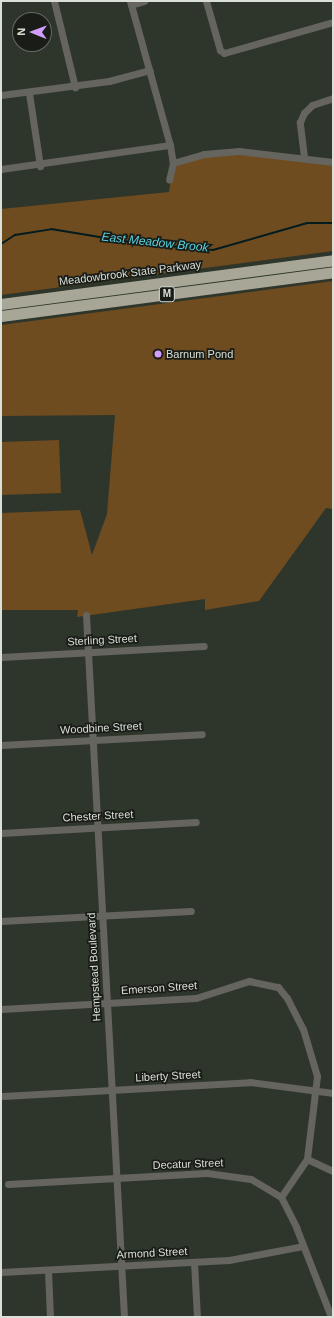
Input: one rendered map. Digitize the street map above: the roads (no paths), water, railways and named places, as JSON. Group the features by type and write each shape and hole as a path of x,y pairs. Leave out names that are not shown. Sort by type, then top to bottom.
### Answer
{"highway":[{"name":"Meadowbrook State Parkway","path":"1,304 333,260"},
{"name":"M","path":"1,316 333,272"}],"street":[{"path":"54,1 75,86"},
{"path":"144,1 130,3 150,70 174,163 169,180"},
{"path":"206,1 220,50 224,53 333,22"},
{"path":"1,95 29,93 75,86 150,70"},
{"path":"29,93 40,166"},
{"path":"304,157 300,122 304,113 312,105 333,98"},
{"path":"1,169 40,166 170,145"},
{"path":"174,163 204,154 239,151 304,157 333,162"},
{"name":"Hempstead Boulevard","path":"86,615 124,1317"},
{"name":"Sterling Street","path":"1,657 204,646"},
{"name":"Woodbine Street","path":"1,745 202,734"},
{"name":"Chester Street","path":"1,833 196,822"},
{"path":"1,921 191,911"},
{"name":"Emerson Street","path":"1,1009 196,998 249,981 270,984 288,998 303,1029 314,1056 317,1090 308,1159 281,1197"},
{"name":"Liberty Street","path":"3,1096 250,1082 333,1093"},
{"path":"308,1159 333,1170"},
{"name":"Decatur Street","path":"8,1184 231,1173 251,1179 281,1197"},
{"path":"281,1197 303,1246 331,1317"},
{"name":"Armond Street","path":"1,1272 194,1262 303,1246"},
{"path":"194,1262 197,1317"},
{"path":"48,1270 50,1317"}],"waterway":[{"name":"East Meadow Brook","path":"1,244 15,235 51,229 136,243 213,250 307,223 333,223"}],"place":[{"name":"Barnum Pond","path":"158,354"}]}
